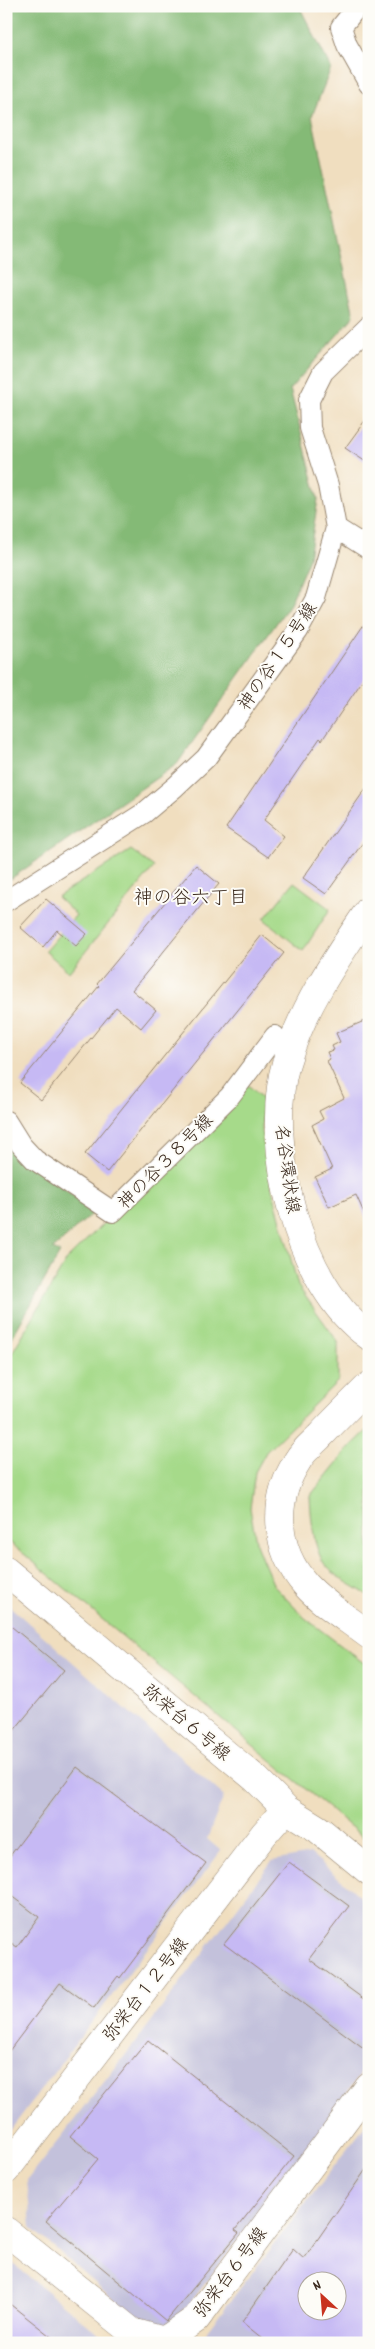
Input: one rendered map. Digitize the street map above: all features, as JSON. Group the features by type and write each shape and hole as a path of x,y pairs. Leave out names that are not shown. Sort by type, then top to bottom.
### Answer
{"street":[{"path":"358,6 341,27 347,45 369,84"},
{"name":"神の谷１５号線","path":"6,901 144,812 175,787 206,758 298,630 316,598 336,528 328,485 310,428 309,400 323,372 369,327"},
{"path":"336,528 369,549"},
{"name":"名谷環状線","path":"369,910 331,966 311,1001 286,1064 281,1093 280,1124 287,1192 299,1238 324,1286 357,1328 369,1336"},
{"name":"神の谷３８号線","path":"6,1121 21,1145 36,1160 113,1212 230,1096 275,1036"},
{"path":"369,1386 298,1459 283,1488 279,1511 284,1548 298,1576 308,1587 369,1634"},
{"name":"弥栄台６号線","path":"6,1571 256,1779 286,1809 318,1829 369,1871"},
{"name":"弥栄台１２号線","path":"6,2170 264,1834 286,1809"},
{"name":"弥栄台６号線","path":"6,2231 132,2332 164,2340 196,2319 369,2087"}],"shaded area":[{"path":"6,1603 224,1796 207,1839 221,1851 9,2132 6,2132"},
{"path":"311,1854 369,1904 369,2061 304,2155 181,2315 168,2324 152,2325 135,2318 31,2227 27,2180 142,2034 272,1861"},
{"path":"369,2121 369,2343 198,2343"},
{"path":"6,2258 110,2343 6,2343"}],"green space":[{"path":"6,6 299,6 331,68 312,116 354,316 290,389 318,499 309,558 290,604 177,764 6,882"},
{"path":"131,850 154,867 69,972 45,951 76,915 57,897"},
{"path":"294,882 330,909 303,951 264,919"},
{"path":"247,1084 262,1098 262,1137 271,1184 298,1286 338,1342 338,1381 266,1452 255,1472 250,1508 257,1547 274,1586 305,1618 369,1667 369,1842 6,1539 6,1363 68,1258"},
{"path":"6,1141 11,1150 95,1211 53,1249 60,1253 6,1348"},
{"path":"369,1429 369,1596 336,1575 322,1560 314,1533 310,1496 349,1448"}],"building":[{"path":"369,415 369,464 345,448"},
{"path":"369,617 369,671 264,820 284,836 268,857 226,828"},
{"path":"369,784 369,834 326,894 303,878"},
{"path":"196,865 219,884 132,990 156,1010 141,1028 116,1007 41,1100 20,1083 99,986 97,984"},
{"path":"46,899 87,934 76,946 57,930 43,947 20,927"},
{"path":"262,935 284,953 107,1172 85,1154"},
{"path":"369,1019 369,1224 356,1195 329,1207 315,1177 332,1169 312,1125 323,1119 319,1111 344,1098 327,1061 330,1059 327,1052 334,1050 332,1046 340,1042 336,1033"},
{"path":"6,1622 64,1670 6,1740"},
{"path":"77,1767 206,1863 120,1978 118,1976 94,2008 60,1983 6,2055 6,1939 17,1947 39,1917 6,1892 6,1861"},
{"path":"289,1862 349,1906 309,1959 369,2003 369,2052 224,1944"},
{"path":"148,2040 294,2156 235,2230 239,2233 166,2321 46,2221 98,2159 70,2136"},
{"path":"369,2165 369,2343 268,2343 242,2322 293,2249 304,2259"},
{"path":"6,2301 59,2343 6,2343"}],"district":[{"name":"神の谷六丁目","path":"191,896"}]}
